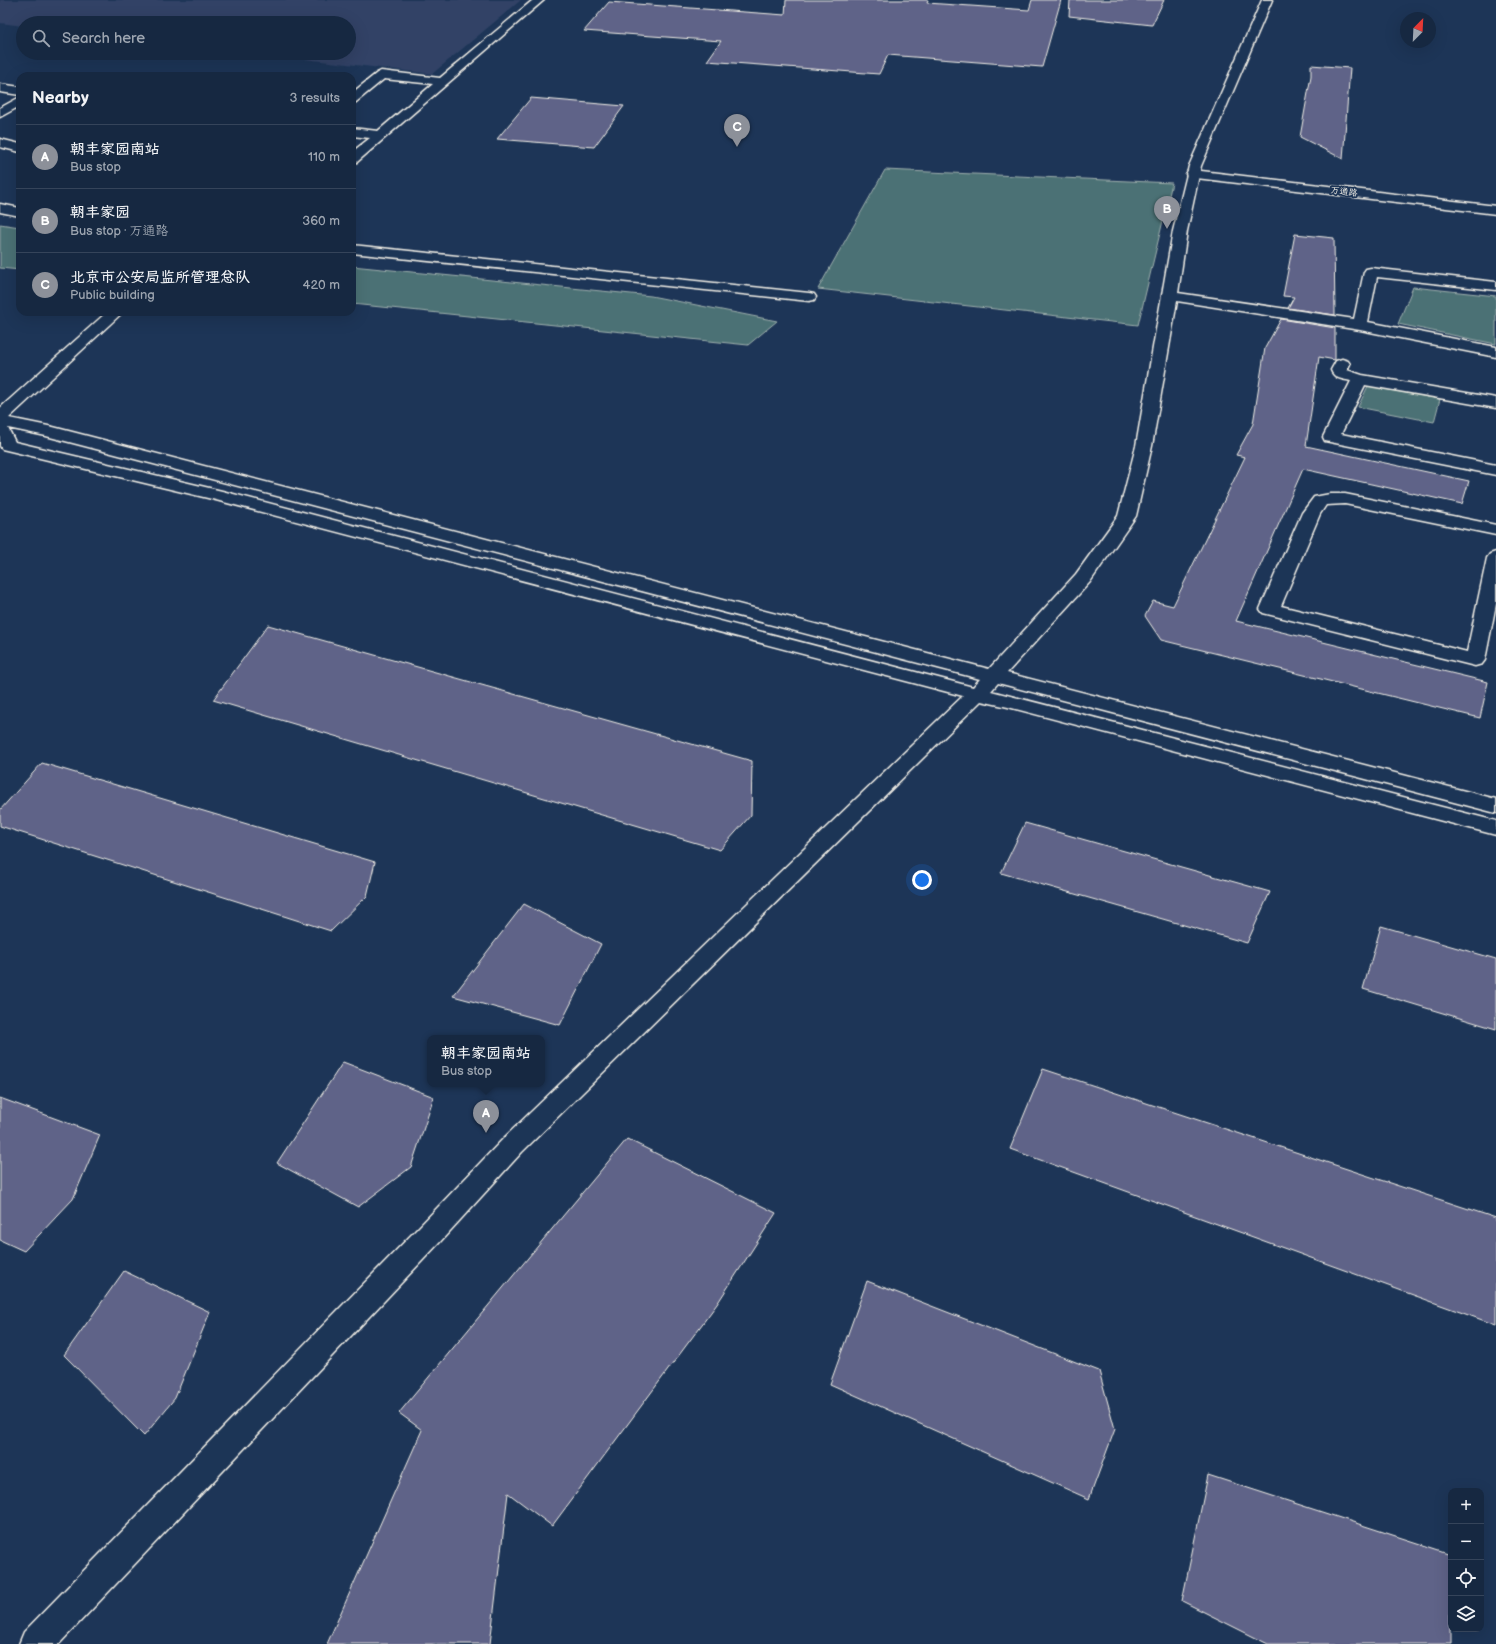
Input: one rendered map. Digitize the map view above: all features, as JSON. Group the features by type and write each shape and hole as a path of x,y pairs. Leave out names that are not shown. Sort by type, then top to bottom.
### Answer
{"street":[{"path":"356,156 539,0"},
{"path":"36,1644 429,1235 513,1145 977,694 1083,578 1127,516 1144,446 1180,231 1194,169 1267,0"},
{"path":"356,96 382,75 443,82"},
{"path":"0,88 16,90"},
{"path":"0,113 16,103"},
{"path":"356,132 380,135"},
{"path":"0,143 16,147"},
{"name":"万通路","path":"1194,169 1496,199"},
{"name":"万通路","path":"1194,169 1496,210"},
{"path":"0,208 16,211"},
{"path":"356,249 809,297"},
{"path":"1360,325 1371,272 1496,286"},
{"path":"1170,296 1360,325 1496,352"},
{"path":"0,418 112,316"},
{"path":"1342,364 1339,370 1340,373 1360,379 1496,403"},
{"path":"1360,379 1331,436 1496,470"},
{"path":"0,421 47,431 1496,806"},
{"path":"0,428 8,445 216,495 1496,828"},
{"path":"1496,530 1345,500 1330,499 1320,501 1311,513 1270,610 1475,660 1492,602 1496,558"}],"shaded area":[{"path":"0,0 521,0 432,74 313,60 356,60 356,16 16,16 16,25 0,23"}],"green space":[{"path":"885,170 1172,183 1138,325 818,289"},
{"path":"0,224 16,226 16,270 0,268"},
{"path":"356,266 651,296 777,321 748,345 356,304"},
{"path":"1413,287 1496,296 1496,344 1398,324"},
{"path":"1368,386 1440,399 1434,422 1358,407"}],"building":[{"path":"786,0 928,0 927,3 1029,10 1032,0 1061,0 1042,67 888,55 879,74 707,61 721,41 584,31 609,2 785,15"},
{"path":"1070,0 1164,0 1152,25 1069,16"},
{"path":"1311,65 1350,68 1343,159 1300,137 1311,76"},
{"path":"531,98 624,106 594,147 497,139"},
{"path":"1295,234 1334,238 1335,315 1288,308 1294,297 1283,296"},
{"path":"1281,319 1335,328 1335,360 1319,357 1306,446 1469,481 1462,504 1303,469 1236,621 1488,682 1480,718 1161,640 1145,616 1153,601 1173,606 1245,457 1236,455 1253,424 1265,348"},
{"path":"268,625 752,761 751,815 720,850 213,700"},
{"path":"42,763 375,862 367,896 331,931 0,826 0,810"},
{"path":"1025,823 1270,892 1247,943 1001,873"},
{"path":"524,904 601,944 560,1025 453,996"},
{"path":"1381,926 1496,959 1496,1029 1363,989"},
{"path":"343,1062 434,1097 411,1167 358,1207 277,1163"},
{"path":"1043,1069 1496,1218 1496,1325 1010,1149"},
{"path":"0,1098 100,1135 73,1199 24,1251 0,1240"},
{"path":"627,1139 776,1213 717,1304 552,1526 508,1493 490,1644 327,1644 422,1430 399,1413"},
{"path":"124,1271 210,1312 175,1398 144,1436 64,1355"},
{"path":"867,1281 1099,1371 1115,1429 1089,1499 830,1384"},
{"path":"1208,1475 1448,1553 1448,1632 1451,1632 1451,1644 1268,1644 1182,1601"}],"place":[{"name":"北京市公安局监所管理总队","path":"737,147"},
{"name":"朝丰家园","path":"1167,229"},
{"name":"朝丰家园南站","path":"486,1133"}]}
